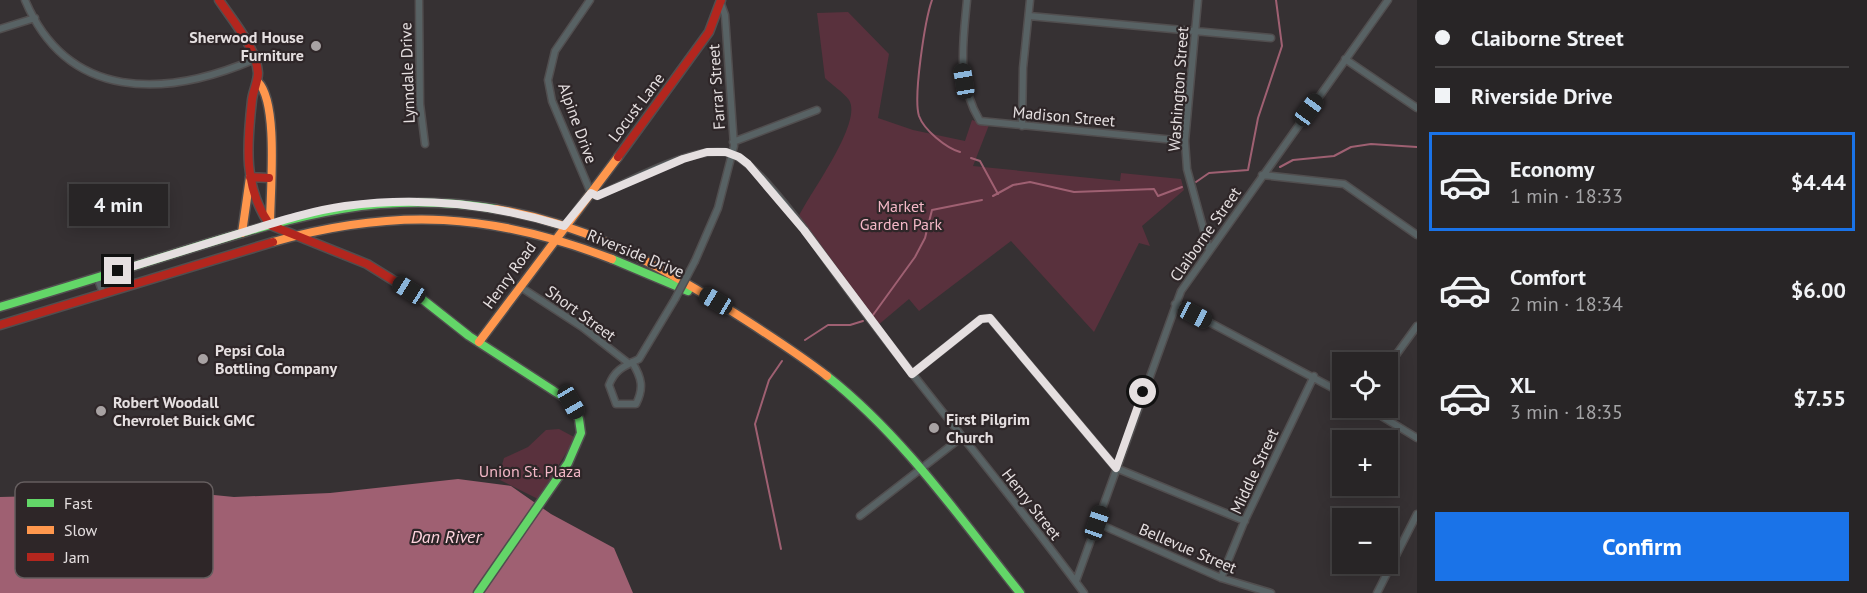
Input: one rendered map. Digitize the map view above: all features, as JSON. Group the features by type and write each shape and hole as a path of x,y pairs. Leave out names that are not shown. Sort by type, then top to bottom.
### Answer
{"main road":[{"path":"219,0 239,30 254,60 258,82 252,99 250,177 253,199 270,225 367,264 426,300 479,342 571,402 580,418 582,429 580,441 568,463 478,593"},
{"name":"Locust Lane","path":"564,226 591,193 709,32 720,1"},
{"path":"258,82 265,89 271,112 270,225"},
{"path":"250,177 269,178"},
{"path":"242,233 244,201 250,177"},
{"name":"Riverside Drive","path":"0,307 242,233 343,206 418,201 497,209 564,226 642,256 734,312 840,387 886,429 921,469 1020,593"},
{"name":"Riverside Drive","path":"0,325 294,235 352,223 426,218 495,225 555,239 636,267 734,312"},
{"name":"Henry Road","path":"479,342 564,226"}],"street":[{"path":"25,0 34,18 65,56 89,73 113,82 145,84 180,81 219,73 254,60"},
{"name":"Lynndale Drive","path":"419,0 420,104 425,144"},
{"name":"Alpine Drive","path":"590,0 555,51 548,80 552,101 591,193"},
{"name":"Madison Street","path":"967,0 961,52 965,86 980,121 1185,141"},
{"path":"1022,126 1023,68 1030,0"},
{"name":"Washington Street","path":"1198,0 1185,141 1187,169 1209,249"},
{"name":"Claiborne Street","path":"1076,581 1175,304 1192,273 1388,0"},
{"name":"Farrar Street","path":"630,362 642,381 642,393 636,404 627,406 616,404 609,385 611,378 630,362 639,359 675,299 695,261 718,207 732,153 725,15 720,1"},
{"path":"1029,16 1271,38"},
{"path":"0,29 34,18"},
{"path":"1346,59 1417,108"},
{"path":"733,142 817,110"},
{"path":"591,193 597,196 683,159 707,152 732,153"},
{"name":"Henry Street","path":"732,153 748,164 804,230 912,374 1084,593"},
{"path":"1262,175 1344,184 1417,235"},
{"path":"97,277 103,293"},
{"name":"Short Street","path":"519,286 630,362"},
{"path":"1175,304 1332,387"},
{"path":"912,374 981,319 994,320 1116,468 1245,520"},
{"path":"1398,352 1417,326"},
{"name":"Middle Street","path":"1221,578 1245,520 1314,376"},
{"path":"1384,418 1417,438"},
{"path":"860,516 962,437"},
{"path":"1377,593 1417,514"},
{"name":"Bellevue Street","path":"1097,523 1221,578 1271,593"}],"green space":[{"name":"Market Garden Park","path":"848,12 889,54 878,118 913,130 965,141 972,120 989,125 973,166 1120,181 1121,173 1181,179 1184,190 1142,226 1150,246 1139,243 1094,332 1011,241 919,311 909,299 877,326 799,216 842,140 849,124 851,110 849,100 825,78 817,13"},
{"name":"Union St. Plaza","path":"559,429 574,437 574,440 538,499 498,479 504,458 528,447 546,430"}],"water":[{"name":"Dan River","path":"458,479 511,486 551,514 614,548 633,593 0,593 0,497 15,497 15,578 213,578 213,495 234,497 330,493"}],"waterway":[{"path":"932,0 921,58 919,116 936,138 960,152"},
{"path":"1196,182 1209,173 1248,170 1258,118 1282,46 1276,0"},
{"path":"1280,167 1293,160 1334,156 1351,147 1371,144 1417,147"},
{"path":"971,158 980,161 998,194"},
{"path":"993,196 1013,185 1030,182 1074,192 1154,189 1158,196 1182,187"},
{"path":"873,315 915,257 925,238 932,210 982,200"},
{"path":"805,340 828,325 850,325 863,321"},
{"path":"781,549 755,424 769,380 782,361"}],"traffic: fast":[{"path":"0,307 231,236 306,216 378,204 416,202 496,209"},
{"path":"612,259 688,291"},
{"path":"417,295 469,336 571,402 579,419 581,433 568,463 478,593"},
{"path":"827,376 855,400 906,451 1020,593"}],"traffic: slow":[{"path":"258,82 265,93 271,128 270,225"},
{"path":"479,342 618,157"},
{"path":"242,233 250,177"},
{"path":"496,209 556,223 638,257 717,302 827,376"},
{"path":"273,242 361,223 444,220 485,224 526,232 612,259"}],"traffic: jam":[{"path":"219,0 243,35 256,63 258,76 252,100 249,165 255,196 270,225 367,264 417,295"},
{"path":"618,157 709,32 721,0"},
{"path":"250,177 269,178"},
{"path":"0,325 273,242"}],"place":[{"name":"Sherwood House Furniture","path":"316,46"},
{"name":"Pepsi Cola Bottling Company","path":"203,359"},
{"name":"Robert Woodall Chevrolet Buick GMC","path":"101,411"},
{"name":"First Pilgrim Church","path":"934,428"}],"route":[{"path":"118,271 288,219 322,210 370,203 418,201 474,205 533,216 564,226 591,193 597,196 695,155 717,151 726,152 732,153 748,164 800,224 878,333 912,374 981,319 990,318 1116,468 1143,392"}]}
